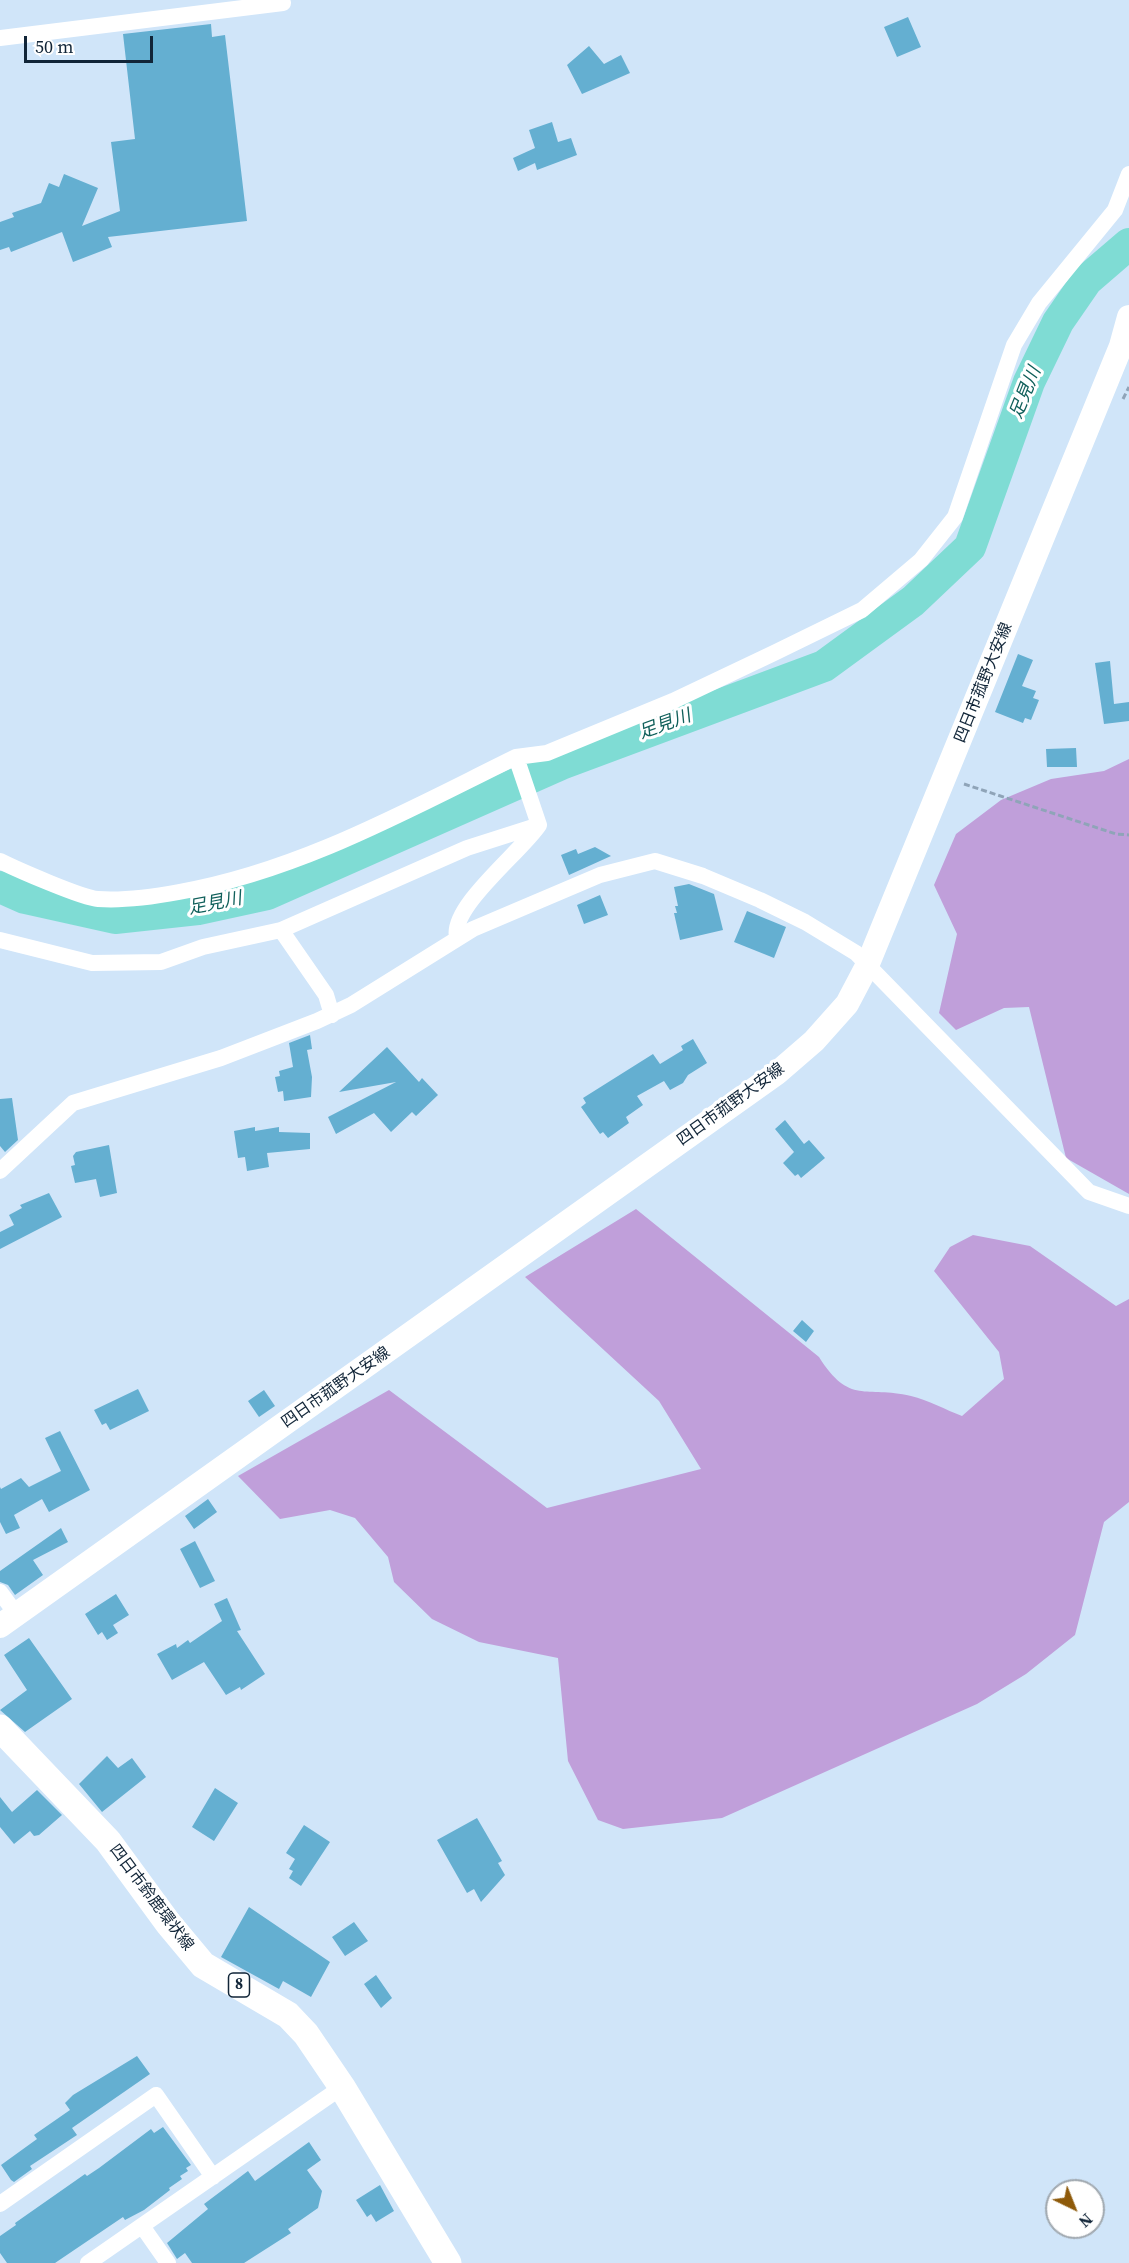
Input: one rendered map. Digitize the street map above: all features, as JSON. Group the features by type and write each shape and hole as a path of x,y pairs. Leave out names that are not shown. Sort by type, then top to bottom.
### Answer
{"main road":[{"name":"四日市菰野大安線","path":"9,1620 777,1073 814,1041 847,1004 867,966 1037,556 1121,346 1129,317"},
{"name":"四日市鈴鹿環状線","path":"0,1728 108,1841 203,1965 288,2014 306,2034 342,2087 448,2263"}],"street":[{"path":"0,38 283,3"},
{"path":"0,861 95,899 145,898 214,886 311,855 516,757 558,748 673,701 862,610 921,560 955,517 1014,345 1039,303 1115,210 1129,174"},
{"path":"516,757 539,825"},
{"path":"0,940 92,963 161,962 203,947 281,930 467,848 539,825"},
{"path":"457,938 455,929 460,917 482,888 528,842 539,825"},
{"path":"0,1171 73,1103 221,1058 332,1015 457,938 581,882 655,861 703,876 805,922 856,954 1089,1192 1129,1206"},
{"path":"281,930 326,995 332,1015"},
{"path":"0,1592 9,1620"},
{"path":"88,2263 342,2087"},
{"path":"0,2204 156,2096 213,2177"},
{"path":"142,2226 168,2263"}],"path":[{"path":"945,778 1116,834 1129,835"}],"shaded area":[{"path":"1129,759 1129,1194 1066,1158 1029,1007 1004,1008 956,1030 939,1013 957,934 934,885 956,834 1001,800 1051,779 1104,771"},
{"path":"636,1209 819,1357 840,1382 859,1391 895,1393 917,1398 962,1416 1004,1379 999,1352 934,1271 950,1247 973,1235 1030,1246 1116,1306 1129,1299 1129,1502 1104,1522 1075,1635 1026,1674 977,1704 722,1818 623,1829 598,1820 568,1761 558,1658 479,1642 432,1619 394,1582 388,1557 355,1518 330,1510 280,1519 238,1476 389,1390 547,1508 701,1469 659,1401 525,1277"}],"building":[{"path":"908,17 921,47 897,57 884,27"},
{"path":"211,24 212,37 225,35 247,221 108,237 112,247 73,262 62,232 11,252 9,247 0,250 0,222 14,217 12,213 41,203 49,183 59,187 64,174 98,188 82,226 120,211 111,142 135,139 123,34"},
{"path":"589,46 604,64 621,55 630,73 582,94 567,65"},
{"path":"552,122 558,142 571,138 577,155 537,170 535,163 518,171 513,158 535,148 529,130"},
{"path":"1018,654 1033,660 1022,686 1036,691 1033,698 1039,700 1031,720 1025,718 1023,723 995,712"},
{"path":"1110,661 1114,704 1129,702 1129,721 1104,724 1095,663"},
{"path":"1076,748 1077,767 1047,767 1046,749"},
{"path":"595,847 611,856 569,875 561,855 576,849 578,854"},
{"path":"689,884 714,894 723,930 680,940 674,913 677,913 675,906 678,906 674,887"},
{"path":"600,895 608,915 584,924 577,905"},
{"path":"747,911 786,927 774,958 734,942"},
{"path":"310,1035 312,1049 307,1050 312,1077 311,1097 284,1101 283,1091 278,1092 275,1077 280,1076 279,1071 293,1067 289,1043"},
{"path":"693,1039 707,1063 688,1075 683,1083 670,1090 664,1081 637,1096 643,1105 626,1117 629,1123 608,1138 603,1132 600,1134 581,1107 586,1103 583,1098 653,1054 660,1064 683,1050 681,1046"},
{"path":"387,1047 419,1082 422,1078 438,1095 416,1116 412,1112 391,1132 374,1113 336,1134 328,1117 396,1082 339,1092"},
{"path":"12,1098 18,1140 5,1152 0,1146 0,1099"},
{"path":"785,1120 804,1144 809,1140 825,1158 801,1178 798,1174 795,1176 783,1163 794,1152 775,1129"},
{"path":"255,1127 255,1131 279,1127 279,1132 310,1133 310,1149 267,1153 269,1167 247,1171 245,1157 238,1158 234,1131"},
{"path":"109,1145 117,1193 100,1197 96,1179 75,1183 71,1166 75,1165 73,1156 76,1152"},
{"path":"49,1193 62,1217 0,1249 0,1232 14,1225 9,1215 22,1208 20,1205"},
{"path":"802,1320 814,1331 806,1342 793,1331"},
{"path":"138,1389 149,1411 110,1430 106,1423 102,1425 94,1410"},
{"path":"264,1390 275,1406 259,1417 248,1401"},
{"path":"60,1431 90,1490 49,1512 42,1499 14,1515 20,1528 6,1534 0,1522 0,1487 1,1489 21,1478 29,1487 61,1471 45,1438"},
{"path":"208,1499 217,1512 194,1529 185,1516"},
{"path":"61,1528 68,1542 33,1560 43,1575 15,1595 8,1585 0,1582 0,1571"},
{"path":"195,1541 215,1581 200,1588 180,1549"},
{"path":"116,1594 129,1615 113,1625 118,1633 107,1640 102,1632 98,1635 85,1614"},
{"path":"227,1598 241,1630 237,1631 265,1674 241,1690 240,1687 226,1695 204,1662 172,1680 157,1654 176,1644 177,1648 188,1640 190,1643 222,1621 214,1604"},
{"path":"29,1638 72,1699 25,1732 0,1710 27,1690 4,1655"},
{"path":"107,1756 118,1768 132,1758 146,1777 102,1812 79,1784"},
{"path":"215,1788 238,1803 214,1841 192,1827"},
{"path":"37,1790 62,1815 39,1835 34,1836 30,1831 14,1844 0,1827 0,1797 12,1812"},
{"path":"477,1818 502,1861 498,1863 505,1875 481,1902 474,1889 467,1893 437,1840"},
{"path":"304,1825 330,1842 301,1886 289,1878 293,1871 289,1869 295,1859 286,1853"},
{"path":"249,1907 330,1962 311,1997 283,1981 279,1989 221,1957"},
{"path":"354,1922 368,1941 345,1956 332,1937"},
{"path":"376,1975 392,1998 381,2008 364,1984"},
{"path":"137,2056 150,2074 72,2128 77,2135 30,2166 32,2169 14,2182 11,2180 1,2165 37,2139 34,2135 70,2110 65,2103 73,2095"},
{"path":"163,2127 191,2165 186,2168 188,2171 180,2176 182,2179 169,2188 170,2190 144,2210 125,2220 123,2217 55,2263 7,2263 0,2253 0,2236 16,2225 15,2223 85,2174 87,2176 99,2168 151,2129 154,2133"},
{"path":"309,2142 321,2160 307,2170 322,2191 318,2208 288,2229 291,2233 244,2263 192,2263 185,2253 177,2259 167,2243 208,2209 204,2204 248,2171 255,2181"},
{"path":"380,2185 394,2211 376,2222 371,2214 367,2217 356,2200"}],"waterway":[{"name":"足見川","path":"0,887 25,898 115,918 198,909 267,894 561,764 824,666 913,601 970,547 1029,382 1058,322 1087,280 1129,244"}]}
